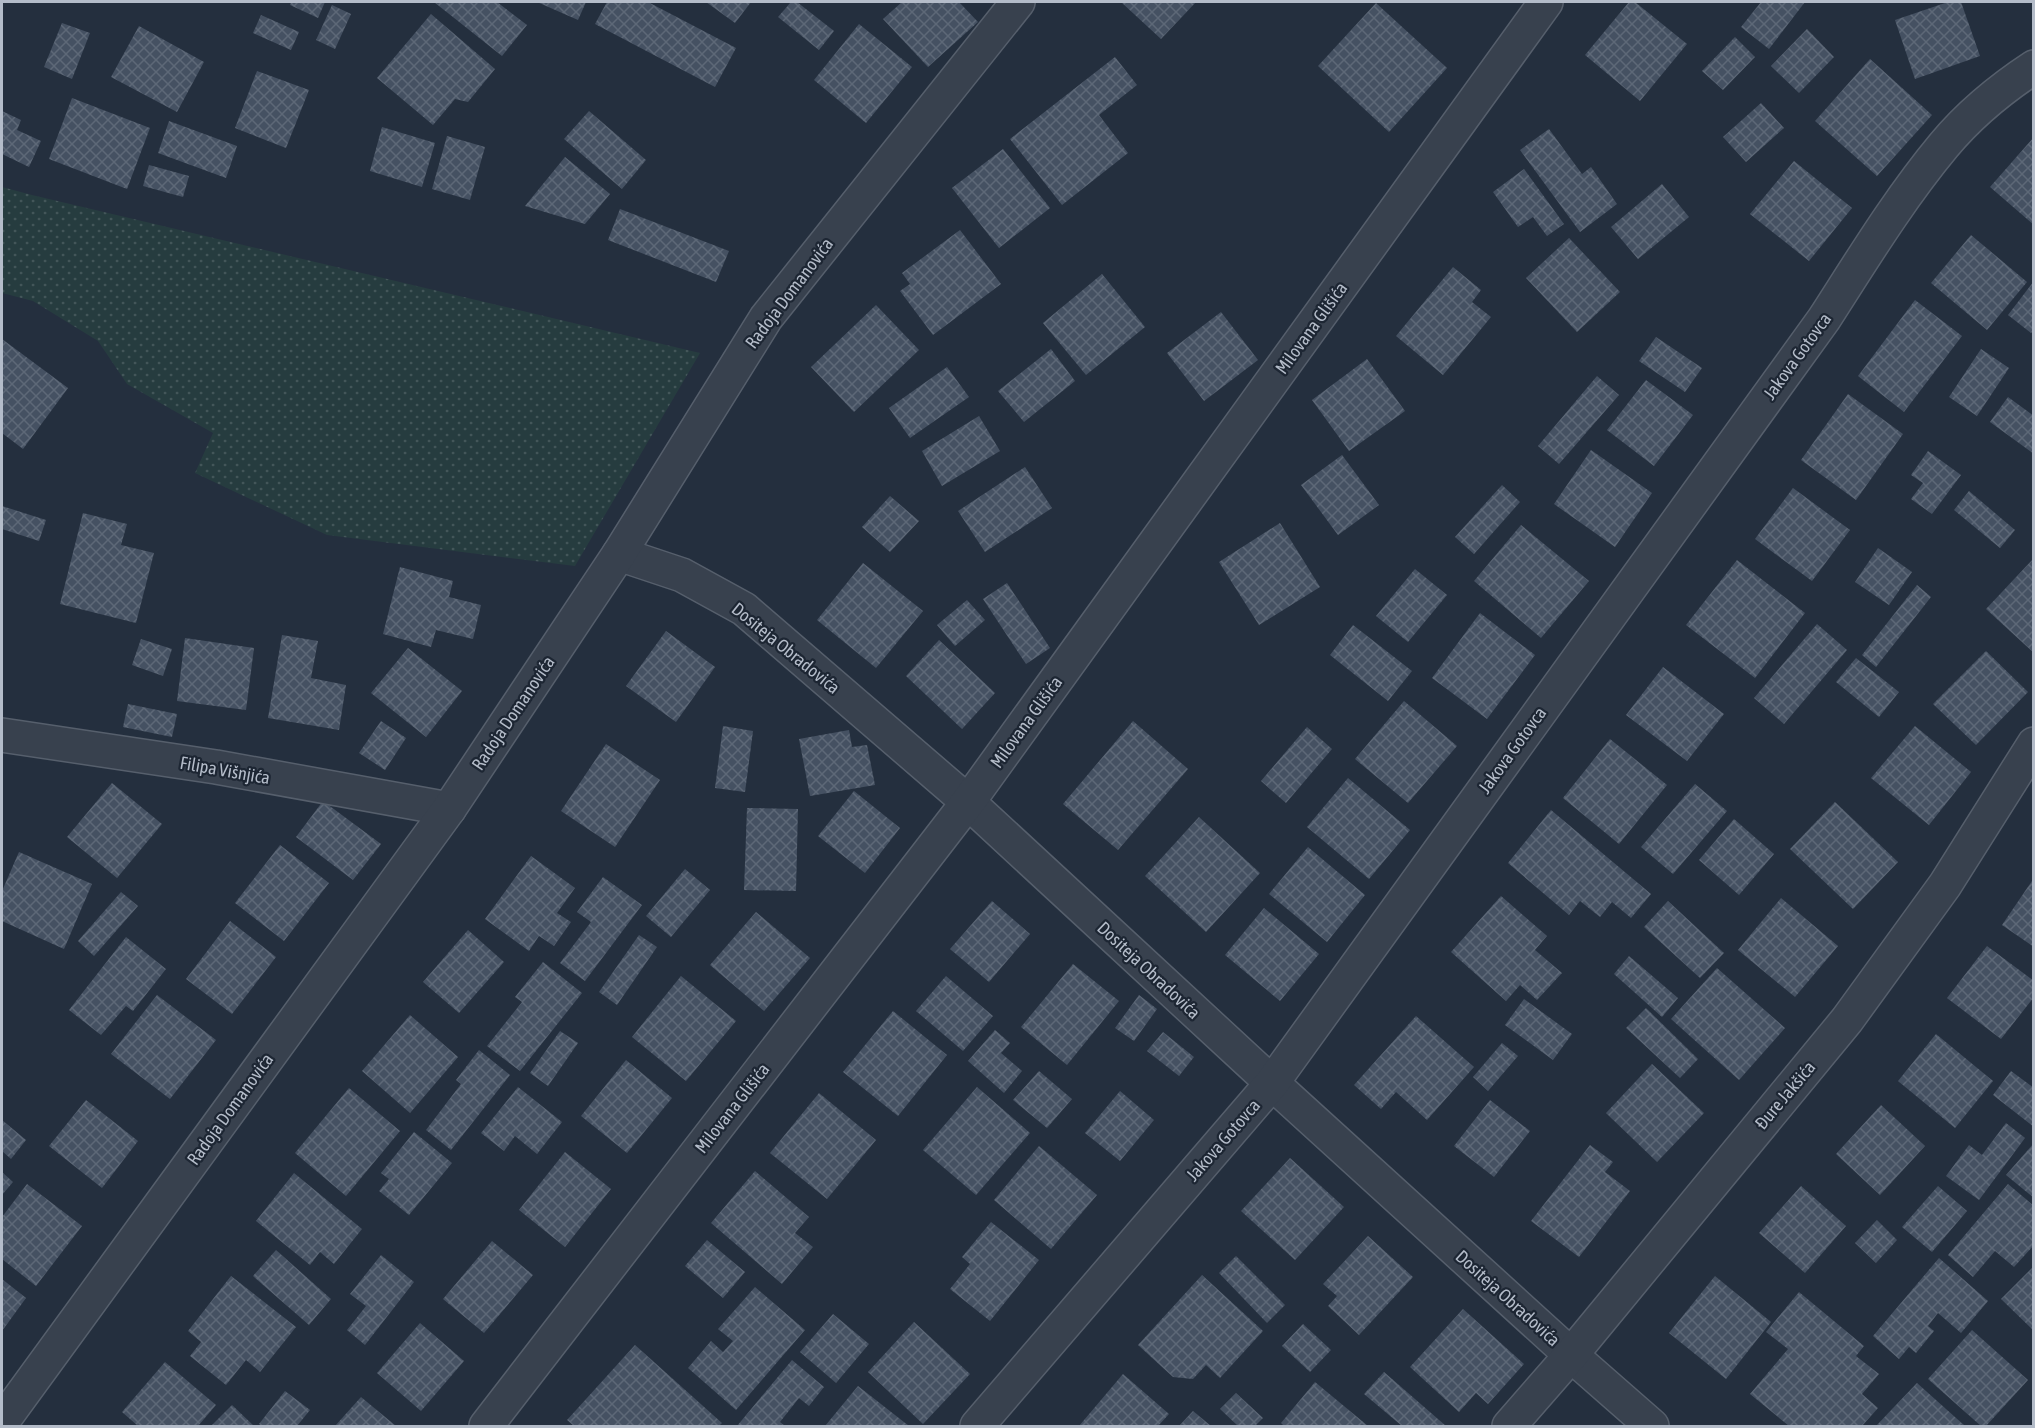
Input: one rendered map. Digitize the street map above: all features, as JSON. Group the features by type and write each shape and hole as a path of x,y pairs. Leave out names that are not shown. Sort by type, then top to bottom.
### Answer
{"street":[{"name":"Radoja Domanovića","path":"2,1422 449,809 619,554 766,318 1018,2"},
{"name":"Milovana Glišića","path":"486,1426 968,802 1546,2"},
{"name":"Jakova Gotovca","path":"977,1426 1272,1083 1824,319 1897,207 1938,153 2002,88 2034,67"},
{"name":"Dositeja Obradovića","path":"619,554 682,575 744,609 968,802 1570,1355 1652,1426"},
{"name":"Filipa Višnjića","path":"2,735 216,767 449,809"},
{"name":"Đure Jakšića","path":"1509,1426 1847,1020 1945,885 2034,744"}],"green space":[{"path":"2,187 700,353 575,566 327,535 195,473 213,433 127,384 98,341 33,301 2,293"}],"building":[{"path":"291,2 325,2 318,18 290,5"},
{"path":"434,2 497,2 527,25 502,56"},
{"path":"537,2 586,2 578,20"},
{"path":"607,2 648,2 736,48 715,87 595,24"},
{"path":"706,2 751,2 735,23"},
{"path":"791,2 797,2 834,31 819,50 778,17"},
{"path":"902,2 959,2 978,22 928,67 883,19"},
{"path":"1121,2 1196,2 1161,39"},
{"path":"1629,2 1635,2 1687,44 1640,101 1585,55"},
{"path":"1761,2 1805,2 1769,49 1741,27"},
{"path":"1948,2 1961,2 1980,56 1915,79 1895,20"},
{"path":"1376,3 1447,68 1389,132 1318,66"},
{"path":"332,5 351,14 335,49 316,40"},
{"path":"431,14 495,69 468,102 455,99 433,125 377,78"},
{"path":"261,15 299,32 291,50 253,33"},
{"path":"62,23 90,33 72,79 44,67"},
{"path":"859,24 912,67 866,123 814,80"},
{"path":"139,26 204,62 177,112 111,77"},
{"path":"1807,29 1834,57 1799,93 1771,66"},
{"path":"1735,37 1755,57 1723,90 1702,71"},
{"path":"1115,57 1137,85 1099,115 1128,153 1062,205 1010,139"},
{"path":"1870,59 1932,115 1877,176 1815,121"},
{"path":"257,71 309,90 286,148 235,128"},
{"path":"72,98 150,128 127,189 49,159"},
{"path":"1761,103 1784,128 1746,162 1723,137"},
{"path":"2,111 21,120 17,130 41,141 29,167 2,154"},
{"path":"589,111 646,160 622,189 564,139"},
{"path":"169,121 237,146 226,178 158,153"},
{"path":"382,127 435,143 422,187 370,171"},
{"path":"1549,129 1582,174 1591,167 1617,204 1580,232 1520,150"},
{"path":"447,136 485,147 470,200 432,189"},
{"path":"2034,137 2034,225 1990,187"},
{"path":"1003,149 1050,208 999,248 952,188"},
{"path":"565,157 610,194 585,224 525,206"},
{"path":"1794,161 1852,208 1809,261 1750,214"},
{"path":"149,165 189,176 183,197 143,186"},
{"path":"1524,169 1564,224 1547,236 1533,217 1518,227 1493,192"},
{"path":"1662,184 1689,217 1638,259 1611,227"},
{"path":"620,209 729,251 716,282 608,240"},
{"path":"960,230 1001,284 933,335 900,291 910,284 902,273"},
{"path":"1971,235 2027,282 1987,330 1931,283"},
{"path":"1569,238 1620,292 1577,332 1526,278"},
{"path":"1453,267 1481,290 1472,302 1491,317 1443,375 1396,336"},
{"path":"1102,274 1145,327 1086,375 1043,323"},
{"path":"2034,281 2034,330 2031,333 2008,315"},
{"path":"1915,300 1962,336 1904,412 1858,376"},
{"path":"876,305 919,350 854,412 811,367"},
{"path":"1221,312 1258,360 1204,401 1167,353"},
{"path":"1656,337 1702,368 1685,392 1639,361"},
{"path":"2,339 68,388 23,449 2,433"},
{"path":"1051,349 1075,381 1024,422 998,391"},
{"path":"1981,349 2009,368 1977,416 1949,397"},
{"path":"1367,359 1405,411 1349,451 1312,400"},
{"path":"947,367 969,397 910,438 889,408"},
{"path":"1597,376 1619,395 1559,464 1538,446"},
{"path":"1646,380 1693,415 1654,466 1607,430"},
{"path":"1848,394 1903,434 1856,500 1801,460"},
{"path":"2008,397 2034,416 2034,454 1990,422"},
{"path":"979,416 1000,451 942,486 922,451"},
{"path":"1591,450 1652,493 1615,547 1554,504"},
{"path":"1928,451 1961,475 1932,514 1911,499 1923,483 1911,475"},
{"path":"1342,455 1379,505 1338,535 1301,485"},
{"path":"1025,467 1052,508 985,552 958,511"},
{"path":"1502,485 1520,502 1474,554 1455,537"},
{"path":"1793,488 1850,530 1812,581 1755,539"},
{"path":"1969,491 2015,530 2000,548 1954,510"},
{"path":"890,496 919,521 890,552 862,527"},
{"path":"2,506 46,520 39,541 2,529"},
{"path":"83,513 127,524 121,545 154,553 136,623 60,604"},
{"path":"1280,523 1320,587 1259,625 1219,562"},
{"path":"1521,525 1589,581 1541,638 1474,581"},
{"path":"1878,548 1912,572 1889,605 1855,582"},
{"path":"2034,558 2034,653 1986,609"},
{"path":"1737,560 1805,613 1755,678 1686,625"},
{"path":"863,563 923,611 876,668 817,620"},
{"path":"400,567 453,581 449,597 481,605 473,639 436,630 431,647 383,634"},
{"path":"1415,569 1447,595 1408,642 1376,616"},
{"path":"1007,583 1050,648 1026,664 983,599"},
{"path":"1917,585 1931,597 1876,667 1862,655"},
{"path":"967,600 985,620 955,646 937,625"},
{"path":"1480,613 1535,655 1487,719 1432,678"},
{"path":"1817,624 1847,650 1784,724 1754,698"},
{"path":"1353,625 1412,671 1388,701 1330,655"},
{"path":"666,631 715,667 676,722 626,686"},
{"path":"282,635 318,641 311,678 346,685 339,730 268,718"},
{"path":"185,638 254,648 246,710 177,701"},
{"path":"141,639 172,649 163,676 132,665"},
{"path":"939,640 995,693 962,729 906,676"},
{"path":"408,648 462,691 426,737 371,693"},
{"path":"1986,651 2028,692 1976,745 1933,704"},
{"path":"1856,658 1899,692 1879,717 1836,682"},
{"path":"1663,667 1724,714 1687,761 1626,715"},
{"path":"1404,701 1457,746 1408,803 1355,759"},
{"path":"128,704 177,714 172,737 123,727"},
{"path":"381,721 406,738 385,770 359,753"},
{"path":"1133,721 1188,769 1118,850 1063,804"},
{"path":"723,726 753,731 745,792 715,788"},
{"path":"1915,726 1971,772 1929,825 1871,778"},
{"path":"1307,727 1332,749 1286,803 1261,781"},
{"path":"849,730 852,747 867,745 875,785 810,796 799,739"},
{"path":"1610,739 1667,785 1619,844 1563,798"},
{"path":"606,744 660,780 615,847 561,811"},
{"path":"1348,778 1410,830 1369,879 1307,827"},
{"path":"112,783 162,824 117,878 67,837"},
{"path":"1695,784 1727,811 1673,874 1641,847"},
{"path":"854,791 900,828 865,873 818,836"},
{"path":"323,801 381,844 353,880 296,837"},
{"path":"1835,802 1898,862 1853,909 1790,849"},
{"path":"747,808 798,809 796,891 744,890"},
{"path":"1551,810 1651,894 1631,918 1612,902 1600,917 1580,901 1569,915 1508,863"},
{"path":"1199,817 1260,873 1206,932 1145,876"},
{"path":"1734,819 1774,854 1739,895 1699,860"},
{"path":"280,845 329,883 284,941 235,903"},
{"path":"1308,847 1365,895 1327,942 1269,894"},
{"path":"19,852 92,884 64,949 2,921 2,891"},
{"path":"531,856 575,888 557,913 571,922 554,946 539,936 529,951 485,919"},
{"path":"685,869 710,890 671,937 646,916"},
{"path":"603,877 642,905 585,981 560,963 591,922 577,912"},
{"path":"2034,878 2034,947 2002,925"},
{"path":"121,892 138,906 94,956 78,941"},
{"path":"1501,896 1547,936 1535,950 1562,973 1537,1000 1520,985 1506,1001 1451,952"},
{"path":"1781,898 1838,946 1795,997 1738,950"},
{"path":"992,901 1030,934 989,982 950,949"},
{"path":"1668,901 1724,953 1700,978 1644,927"},
{"path":"1264,908 1319,954 1280,1001 1225,955"},
{"path":"756,912 810,958 764,1011 710,965"},
{"path":"230,921 276,957 232,1014 186,979"},
{"path":"468,930 504,962 459,1013 423,982"},
{"path":"639,935 657,947 617,1005 599,992"},
{"path":"126,937 166,969 133,1011 126,1006 101,1035 69,1010"},
{"path":"1987,946 2034,981 2034,997 2001,1039 1947,998"},
{"path":"1629,956 1678,998 1662,1017 1614,974"},
{"path":"543,962 582,993 520,1071 487,1046 522,1002 515,997"},
{"path":"1073,964 1119,1001 1067,1065 1021,1027"},
{"path":"1717,968 1785,1028 1739,1080 1671,1019"},
{"path":"681,976 736,1021 686,1081 632,1037"},
{"path":"946,976 993,1016 963,1051 916,1011"},
{"path":"157,995 216,1040 170,1099 111,1054"},
{"path":"1139,995 1157,1009 1134,1041 1115,1028"},
{"path":"1524,999 1572,1034 1553,1060 1505,1025"},
{"path":"1646,1008 1698,1059 1680,1078 1626,1028"},
{"path":"893,1011 947,1055 898,1116 843,1072"},
{"path":"410,1015 458,1057 410,1113 362,1071"},
{"path":"1416,1016 1474,1067 1427,1120 1396,1092 1381,1109 1354,1085"},
{"path":"995,1030 1010,1043 1001,1053 1022,1071 1004,1093 968,1061"},
{"path":"560,1031 578,1043 548,1086 530,1073"},
{"path":"1163,1032 1194,1057 1179,1076 1147,1051"},
{"path":"1936,1034 1993,1081 1955,1128 1898,1081"},
{"path":"1502,1043 1518,1056 1488,1091 1473,1077"},
{"path":"479,1050 510,1075 451,1150 426,1130 461,1084 456,1080"},
{"path":"626,1060 672,1098 627,1153 581,1116"},
{"path":"1652,1064 1704,1113 1657,1162 1606,1113"},
{"path":"1039,1071 1072,1099 1047,1128 1013,1100"},
{"path":"2011,1071 2034,1088 2034,1127 1993,1095"},
{"path":"518,1087 562,1122 537,1154 515,1136 504,1151 481,1133"},
{"path":"977,1087 1030,1133 976,1195 923,1150"},
{"path":"349,1088 400,1131 346,1196 295,1153"},
{"path":"1120,1091 1154,1120 1120,1161 1085,1133"},
{"path":"819,1093 876,1140 827,1199 770,1153"},
{"path":"86,1100 138,1141 102,1188 49,1146"},
{"path":"1490,1100 1530,1131 1494,1177 1454,1146"},
{"path":"1881,1105 1925,1146 1880,1195 1836,1154"},
{"path":"2,1120 26,1140 11,1159 2,1151"},
{"path":"2006,1123 2025,1138 1979,1200 1946,1176 1969,1145 1982,1155"},
{"path":"414,1132 452,1163 409,1215 379,1191 389,1179 381,1173"},
{"path":"2034,1143 2034,1198 2006,1175"},
{"path":"1590,1145 1613,1162 1605,1172 1630,1191 1579,1257 1531,1221"},
{"path":"1039,1146 1097,1195 1051,1249 994,1200"},
{"path":"565,1152 611,1189 565,1247 519,1210"},
{"path":"1290,1158 1344,1207 1295,1260 1241,1211"},
{"path":"755,1171 809,1217 795,1233 813,1247 782,1284 711,1223"},
{"path":"2,1172 13,1182 2,1195"},
{"path":"294,1173 362,1229 334,1264 320,1252 310,1265 256,1221"},
{"path":"27,1184 82,1226 36,1286 2,1259 2,1217"},
{"path":"2008,1184 2034,1206 2034,1245 2014,1267 1995,1251 1973,1277 1948,1255"},
{"path":"1801,1186 1846,1226 1805,1273 1759,1233"},
{"path":"1938,1186 1967,1211 1932,1252 1902,1227"},
{"path":"1877,1220 1897,1240 1876,1263 1855,1243"},
{"path":"991,1222 1039,1260 990,1321 950,1289 970,1264 962,1257"},
{"path":"1368,1236 1413,1277 1359,1335 1328,1306 1337,1296 1323,1284"},
{"path":"707,1240 745,1272 723,1298 685,1266"},
{"path":"492,1241 533,1275 484,1333 443,1299"},
{"path":"276,1250 331,1299 309,1325 253,1276"},
{"path":"381,1255 414,1282 365,1345 347,1330 366,1306 350,1294"},
{"path":"1236,1256 1285,1305 1267,1323 1219,1273"},
{"path":"1939,1258 1988,1301 1961,1333 1938,1313 1928,1326 1934,1331 1916,1353 1909,1347 1899,1359 1873,1336"},
{"path":"2034,1266 2034,1331 2001,1299"},
{"path":"1202,1275 1263,1331 1220,1378 1206,1365 1193,1379 1173,1377 1138,1345"},
{"path":"231,1276 296,1327 260,1372 246,1360 226,1385 190,1356 201,1342 188,1331"},
{"path":"1715,1276 1771,1322 1726,1379 1669,1333"},
{"path":"2,1279 26,1298 2,1331"},
{"path":"755,1287 805,1330 736,1410 688,1368 711,1341 723,1352 733,1341 718,1329"},
{"path":"1799,1292 1864,1346 1856,1356 1879,1374 1862,1394 1878,1408 1862,1426 1789,1426 1750,1394 1788,1349 1766,1332"},
{"path":"1463,1309 1524,1364 1488,1404 1476,1393 1459,1412 1410,1367"},
{"path":"833,1314 869,1344 836,1383 800,1352"},
{"path":"914,1322 970,1374 923,1424 868,1372"},
{"path":"420,1323 464,1361 421,1411 377,1373"},
{"path":"1303,1324 1331,1350 1310,1372 1282,1346"},
{"path":"1972,1330 2028,1380 1986,1426 1981,1426 1928,1379"},
{"path":"635,1345 722,1423 719,1426 574,1426 567,1420"},
{"path":"792,1360 824,1387 809,1406 799,1398 780,1422 785,1426 737,1426"},
{"path":"165,1362 216,1405 198,1426 138,1426 122,1412"},
{"path":"1384,1372 1446,1426 1402,1426 1364,1394"},
{"path":"1123,1374 1169,1414 1158,1426 1079,1426"},
{"path":"1315,1382 1368,1426 1284,1426 1281,1423"},
{"path":"1917,1383 1965,1426 1876,1426"},
{"path":"858,1386 909,1426 825,1426"},
{"path":"285,1391 310,1410 297,1426 262,1426 259,1424"},
{"path":"1236,1393 1263,1418 1255,1426 1238,1426 1220,1409"},
{"path":"361,1397 396,1426 335,1426"},
{"path":"232,1405 254,1426 211,1426"},
{"path":"1193,1411 1211,1426 1179,1426"}]}
